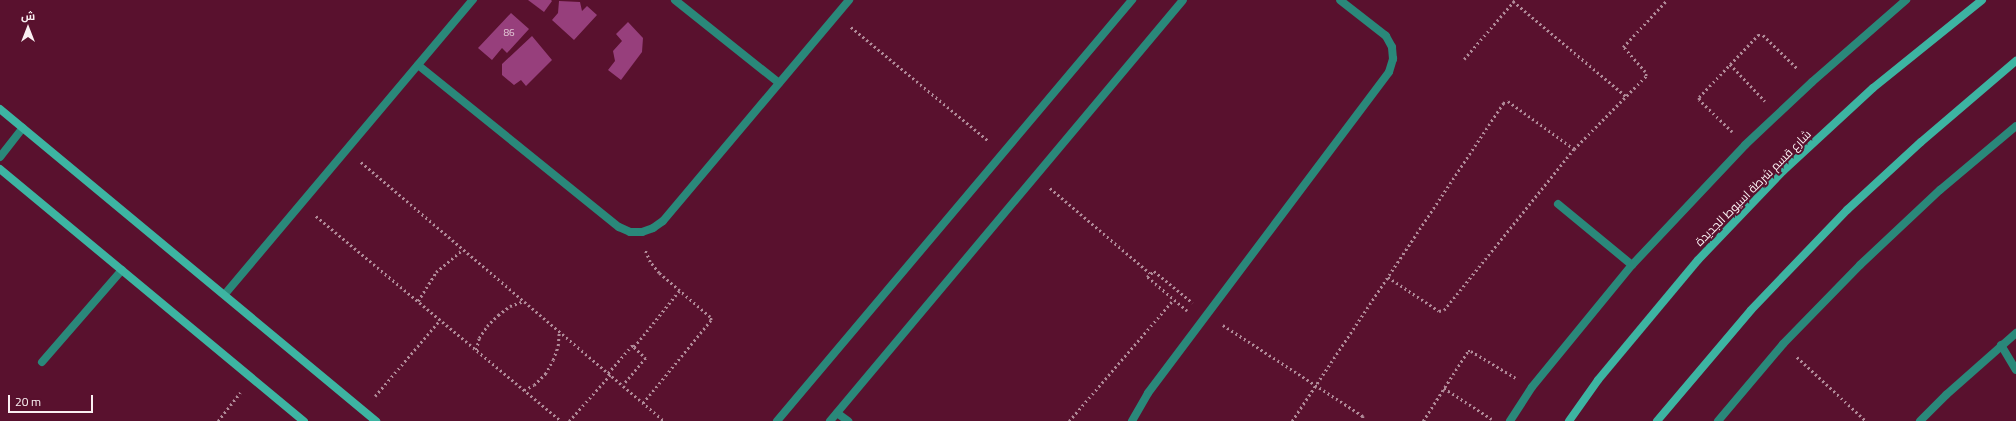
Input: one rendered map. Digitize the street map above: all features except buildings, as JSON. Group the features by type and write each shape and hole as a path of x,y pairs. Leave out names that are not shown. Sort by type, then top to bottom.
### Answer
{"main road":[{"name":"شارع قسم شرطة اسيوط الجديدة","path":"1569,421 1598,380 1698,260 1783,171 1873,88 1982,0"},
{"path":"1657,421 1750,310 1847,210 1921,142 2016,61"},
{"path":"0,109 225,294 376,421"},
{"path":"0,169 304,421"}],"street":[{"path":"225,294 473,0"},
{"path":"675,0 779,83"},
{"path":"418,65 619,227 630,232 642,232 653,228 663,221 849,0"},
{"path":"777,421 1132,0"},
{"path":"830,421 1183,0"},
{"path":"1132,421 1148,393 1389,72 1393,59 1392,47 1386,36 1340,0"},
{"path":"1510,421 1532,387 1632,265 1746,145 1778,114 1812,82 1906,0"},
{"path":"1718,421 1783,344 1866,260 1940,190 2016,126"},
{"path":"0,157 23,128"},
{"path":"1558,204 1632,265"},
{"path":"42,362 122,270"},
{"path":"1920,421 2016,333"},
{"path":"2002,345 2016,370"},
{"path":"838,413 848,421"}],"path":[{"path":"1388,277 1439,310 1444,310 1574,149 1646,74 1623,47 1667,0"},
{"path":"1464,59 1514,1 1626,96"},
{"path":"837,15 1003,152"},
{"path":"1746,145 1699,100 1700,94 1761,34 1812,82"},
{"path":"1730,64 1778,114"},
{"path":"1292,421 1505,101 1508,101 1574,149"},
{"path":"347,150 664,421"},
{"path":"1036,176 1150,273"},
{"path":"302,204 561,421"},
{"path":"642,232 644,249 650,262 659,273 710,317 711,320 643,403"},
{"path":"418,301 436,272 463,249"},
{"path":"1150,273 1154,271 1207,315 1363,416 1363,421"},
{"path":"1150,273 1148,279 1202,322"},
{"path":"569,421 632,345 634,347 679,291"},
{"path":"1069,421 1173,300"},
{"path":"476,350 479,338 487,326 510,306 524,301"},
{"path":"363,410 440,320"},
{"path":"524,390 534,385 545,374 553,360 558,346 559,331"},
{"path":"1783,344 1866,421"},
{"path":"623,385 646,358 634,347"},
{"path":"1423,421 1468,350 1471,350 1532,387"},
{"path":"218,421 252,378"},
{"path":"1444,388 1495,421"},
{"path":"554,421 557,417"}]}
